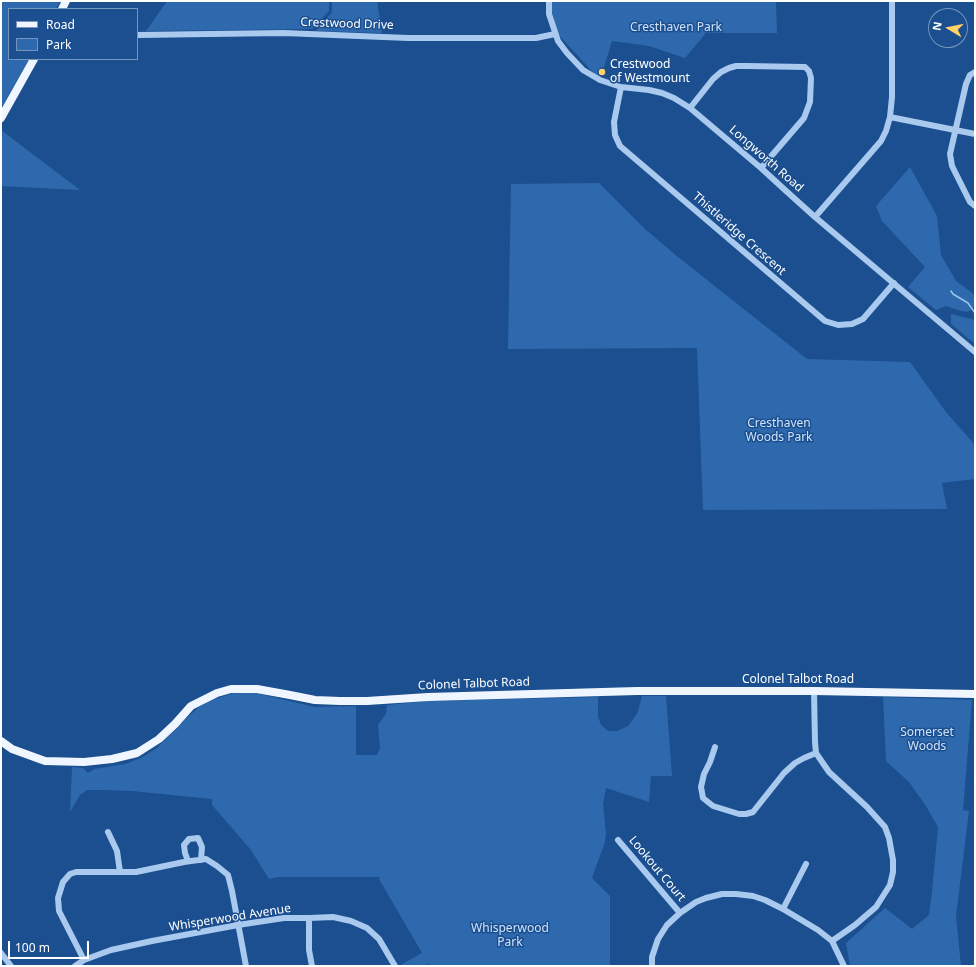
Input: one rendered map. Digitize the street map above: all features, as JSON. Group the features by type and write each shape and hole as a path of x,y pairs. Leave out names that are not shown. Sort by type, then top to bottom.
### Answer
{"main road":[{"path":"1,118 33,60"},
{"name":"Colonel Talbot Road","path":"1,741 12,749 46,761 84,762 112,759 137,753 158,739 175,724 191,706 217,693 231,689 257,689 290,694 315,700 340,701 637,691 814,691 975,694"}],"street":[{"name":"Longworth Road","path":"549,1 549,14 558,41 583,70 600,80 621,87 650,90 662,93 674,98 690,108 761,168 815,217 975,352"},
{"path":"815,217 881,141 886,131 890,117 892,97 892,1"},
{"name":"Crestwood Drive","path":"138,35 284,33 408,38 536,38 555,34"},
{"path":"690,108 713,80 721,72 729,68 736,66 805,67 811,78 810,102 804,118 761,168"},
{"path":"975,72 970,75 966,84 950,154 952,166 970,202 975,206"},
{"name":"Thistleridge Crescent","path":"621,87 614,122 615,135 620,146 825,321 838,325 852,324 863,319 894,283"},
{"path":"890,117 975,134"},
{"path":"814,691 816,753 829,772 867,807 885,827 894,860 890,885 876,907 832,941"},
{"path":"715,747 704,774 701,787 704,798 713,806 740,814 753,812 784,773 795,763 816,753"},
{"path":"108,832 117,851 120,872"},
{"path":"188,861 184,845 189,839 198,838 202,847 201,860"},
{"name":"Lookout Court","path":"618,840 680,913"},
{"path":"84,960 59,911 58,898 63,882 70,874 76,872 136,872 188,861 206,859 228,875 246,966"},
{"path":"783,909 806,864"},
{"path":"652,966 652,957 658,939 667,925 680,913 696,902 722,894 736,894 753,896 765,900 818,930 832,941 844,966"},
{"name":"Whisperwood Avenue","path":"75,966 84,960 111,950 152,941 284,918 333,917 351,921 367,928 379,939 395,966"},
{"path":"309,918 309,950 312,966"},
{"path":"1,953 11,966"}],"green space":[{"path":"1,1 60,1 56,8 8,8 8,60 28,60 1,109"},
{"path":"167,1 329,1 329,11 312,29 146,31"},
{"path":"332,1 377,1 382,33 316,31 332,12"},
{"name":"Cresthaven Park","path":"552,1 776,1 777,33 706,33 685,58 649,46 612,41 600,80 556,32 551,7"},
{"path":"1,130 80,190 1,186"},
{"path":"910,167 937,216 941,255 956,281 975,295 975,305 967,312 946,306 936,310 908,287 925,267 882,221 876,206"},
{"name":"Cresthaven Woods Park","path":"599,183 645,229 678,257 807,359 910,362 946,412 975,445 975,479 942,483 947,509 703,510 697,348 508,349 511,184"},
{"path":"951,314 975,320 975,344 951,324"},
{"name":"Whisperwood Park","path":"251,692 315,707 356,706 356,755 377,755 380,748 378,725 386,714 387,705 427,701 598,697 598,716 601,725 608,731 617,731 628,726 637,714 642,696 666,696 672,776 651,776 649,802 606,788 603,804 606,833 605,842 592,878 610,896 610,966 430,966 428,964 424,966 399,966 422,953 379,879 380,877 278,877 269,879 251,850 212,805 212,799 132,791 87,790 80,795 70,812 72,767 83,768 88,773 94,769 125,764 141,758 157,748 199,707 212,700 234,693"},
{"name":"Somerset Woods","path":"883,697 972,700 963,810 969,811 956,916 961,966 850,966 846,943 885,908 912,929 929,915 932,892 938,827 926,806 909,782 886,761"}],"waterway":[{"path":"951,291 953,294 968,303 975,313"}],"place":[{"name":"Crestwood of Westmount","path":"602,72"}]}
